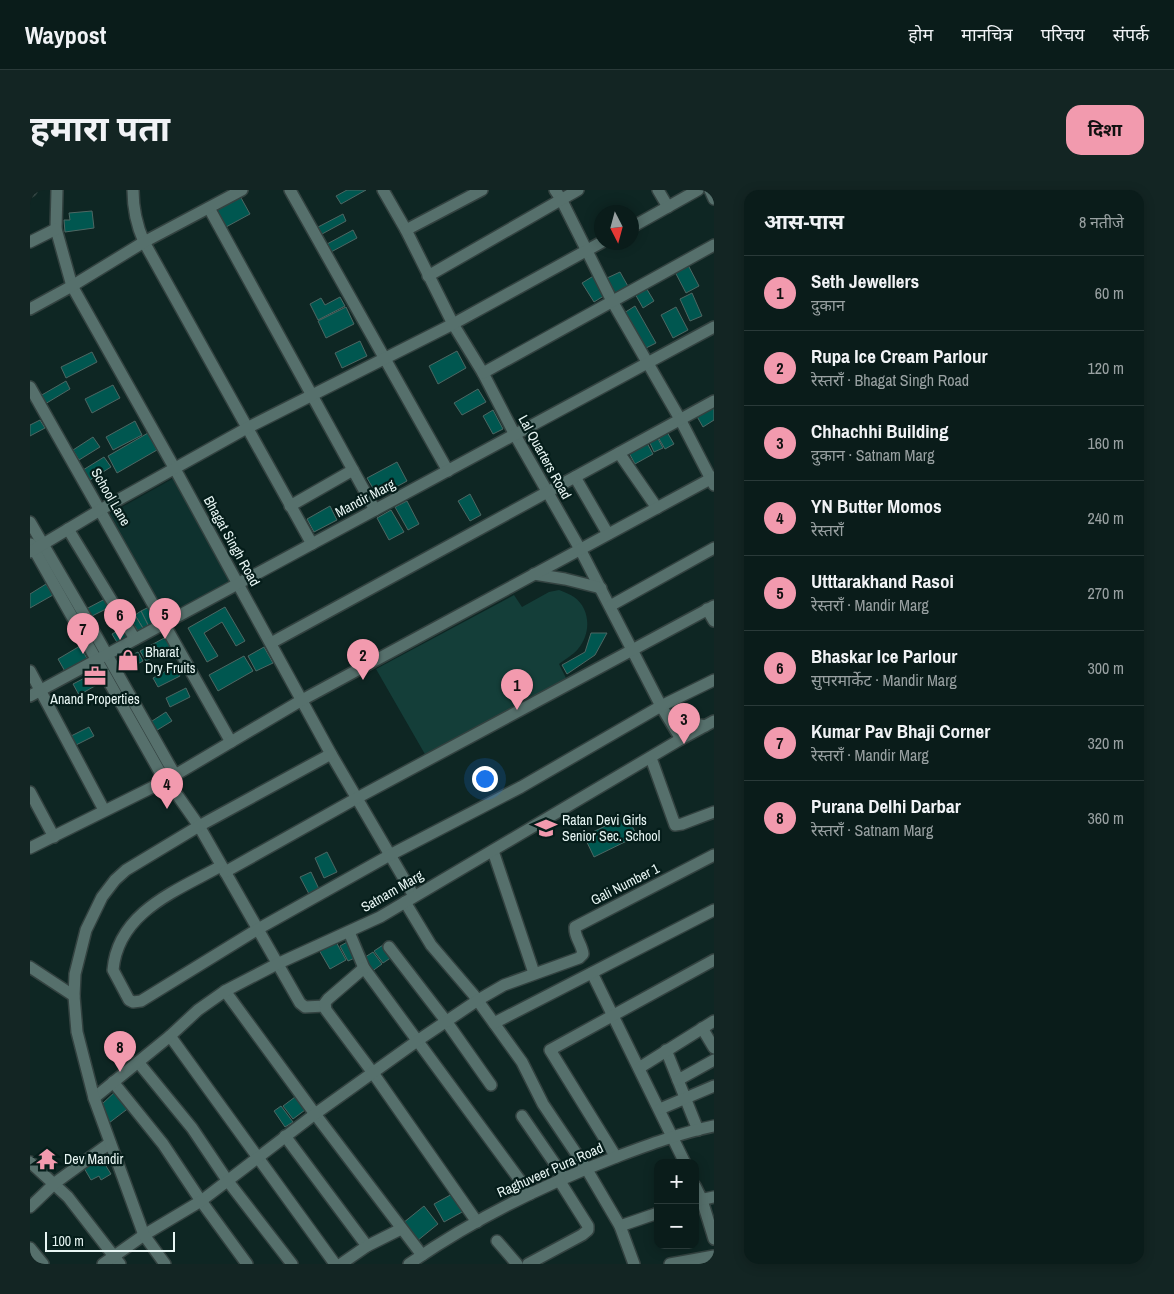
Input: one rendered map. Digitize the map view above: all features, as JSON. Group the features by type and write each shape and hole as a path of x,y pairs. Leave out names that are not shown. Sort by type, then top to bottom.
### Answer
{"street":[{"name":"Bhagat Singh Road","path":"57,190 56,229 72,286 175,469 331,754 390,855 431,946 478,1000 522,1062 543,1104 586,1168 620,1226 634,1264"},
{"path":"133,190 136,224 144,242 312,544"},
{"path":"30,308 72,286 144,242 242,190"},
{"path":"290,190 448,471"},
{"name":"Lal Quarters Road","path":"383,190 406,230 453,324 601,588 661,706 681,739"},
{"path":"406,230 482,190"},
{"path":"428,276 558,194 578,190"},
{"path":"658,190 668,207"},
{"path":"639,223 698,190"},
{"path":"710,190 714,199"},
{"path":"30,848 170,778 302,700 608,534 713,480 612,300 558,194"},
{"path":"209,208 375,510"},
{"path":"30,242 56,229"},
{"path":"482,373 714,245"},
{"path":"34,547 247,428 453,324 594,246"},
{"name":"Mandir Marg","path":"30,696 714,327"},
{"name":"School Lane","path":"30,387 231,742"},
{"path":"271,643 714,401"},
{"path":"619,453 657,508"},
{"path":"290,506 353,470"},
{"path":"575,478 608,534"},
{"path":"30,522 34,547 102,656 170,778 178,796 199,826 300,1003 305,1006 325,1006"},
{"path":"68,529 135,639"},
{"path":"610,606 714,548"},
{"path":"534,574 601,588"},
{"path":"714,621 711,608 223,869 155,902 133,921 116,956 113,970 114,976 129,1000 133,1002 141,1001 258,929 390,855 521,787 661,706 714,680"},
{"path":"30,671 104,810"},
{"path":"668,717 710,724"},
{"name":"Satnam Marg","path":"94,1098 170,1036 198,1010 225,991 277,964 380,917 681,739 710,724"},
{"path":"165,1264 144,1235 94,1098 77,1032 74,996 75,974 86,930 102,897 115,880 126,870 199,826 331,754"},
{"path":"651,758 675,825 714,812"},
{"path":"30,792 54,837"},
{"path":"103,1264 117,1260 144,1235 201,1201 314,1114 417,1040 504,985 534,973 493,851"},
{"name":"Gali Number 1","path":"534,973 579,958 583,954 583,949 575,933 575,927 714,855"},
{"path":"494,1023 714,910"},
{"path":"348,932 364,968 530,1194"},
{"path":"389,947 446,1021 491,1085"},
{"path":"616,1157 550,1050 714,960"},
{"path":"30,967 74,996"},
{"path":"364,968 328,999 325,1006 326,1010 373,1073 477,1222"},
{"path":"592,973 683,1159"},
{"path":"225,991 314,1114 422,1255"},
{"path":"639,1068 714,1021"},
{"path":"702,1028 714,1048"},
{"path":"170,1036 335,1264"},
{"path":"666,1050 698,1130"},
{"path":"678,1080 714,1060"},
{"path":"138,1062 192,1128 227,1180 292,1264"},
{"path":"113,1082 163,1144 201,1201 247,1264"},
{"path":"660,1109 714,1086"},
{"path":"522,1116 562,1179 588,1226 588,1230 582,1236 528,1264"},
{"name":"Raghuveer Pura Road","path":"409,1264 477,1222 530,1194 586,1168 673,1136 714,1126"},
{"path":"285,1136 367,1246"},
{"path":"30,1207 55,1183 110,1143"},
{"path":"30,1162 68,1197 117,1260"},
{"path":"699,1201 714,1197"},
{"path":"699,1203 714,1239"},
{"path":"620,1226 654,1214"},
{"path":"341,1264 367,1246 402,1228"},
{"path":"498,1241 517,1264"},
{"path":"30,1248 43,1264"},
{"path":"672,1264 714,1256"}],"shaded area":[{"path":"174,478 231,581 164,617 108,515"}],"green space":[{"path":"559,590 580,602 584,608 587,622 587,629 582,643 576,651 559,664 567,680 426,756 376,669 514,595 522,607 549,592"}],"building":[{"path":"347,190 366,190 341,204 336,196"},
{"path":"240,196 250,214 226,227 216,209"},
{"path":"92,211 94,228 65,232 64,220 70,220 69,213"},
{"path":"343,214 346,221 322,234 318,227"},
{"path":"353,230 357,238 331,252 327,244"},
{"path":"687,263 699,286 686,293 674,270"},
{"path":"620,272 629,288 616,295 607,278"},
{"path":"595,275 607,294 594,302 582,283"},
{"path":"645,286 654,301 643,308 634,292"},
{"path":"692,293 702,316 690,321 680,299"},
{"path":"340,297 345,306 318,320 310,304 321,298 325,305"},
{"path":"635,306 656,343 644,349 624,313"},
{"path":"346,307 354,324 326,338 318,321"},
{"path":"676,307 688,330 673,338 661,315"},
{"path":"360,341 367,356 342,368 335,353"},
{"path":"457,351 466,368 438,384 429,366"},
{"path":"92,352 97,362 66,378 61,367"},
{"path":"66,381 70,389 45,404 40,396"},
{"path":"113,385 120,398 92,413 85,399"},
{"path":"478,389 486,402 462,415 454,403"},
{"path":"714,407 714,420 703,427 695,413"},
{"path":"493,410 503,429 493,434 483,416"},
{"path":"40,420 45,428 30,436 30,425"},
{"path":"135,421 142,435 113,450 106,437"},
{"path":"667,432 674,444 665,449 658,437"},
{"path":"148,433 157,450 117,473 108,456"},
{"path":"93,437 100,447 79,460 73,450"},
{"path":"657,437 663,448 654,452 649,441"},
{"path":"646,441 653,454 635,464 628,451"},
{"path":"104,457 111,467 90,480 83,470"},
{"path":"397,462 407,481 378,497 367,478"},
{"path":"470,494 481,515 470,521 458,501"},
{"path":"407,501 419,524 408,530 395,507"},
{"path":"330,506 337,520 314,532 307,519"},
{"path":"391,510 404,532 389,540 377,518"},
{"path":"46,584 53,595 30,608 30,594"},
{"path":"105,599 110,607 90,617 86,609"},
{"path":"153,605 162,621 149,627 141,611"},
{"path":"225,607 245,641 236,646 222,622 204,633 218,656 207,662 188,628"},
{"path":"141,611 149,627 144,630 135,615"},
{"path":"135,615 144,630 139,633 130,618"},
{"path":"126,626 132,637 118,644 112,634"},
{"path":"591,633 607,633 595,655 567,674 562,665 585,652"},
{"path":"168,636 173,646 146,661 140,651"},
{"path":"80,646 89,662 67,675 58,659"},
{"path":"264,647 273,663 256,671 248,656"},
{"path":"138,652 143,661 121,673 116,663"},
{"path":"244,656 253,671 218,691 209,675"},
{"path":"175,666 180,676 158,687 153,678"},
{"path":"96,672 102,682 79,695 73,684"},
{"path":"186,688 190,697 170,707 166,698"},
{"path":"166,712 172,721 154,732 149,723"},
{"path":"89,727 94,736 76,745 71,736"},
{"path":"627,816 637,836 594,857 584,836"},
{"path":"327,852 337,872 324,878 315,858"},
{"path":"311,872 319,889 309,894 300,877"},
{"path":"335,940 346,960 330,969 319,950"},
{"path":"349,941 357,957 348,961 340,946"},
{"path":"383,945 392,957 383,963 374,951"},
{"path":"373,952 382,964 371,972 362,959"},
{"path":"117,1090 130,1107 109,1123 102,1104"},
{"path":"295,1097 305,1110 293,1119 283,1106"},
{"path":"281,1106 293,1122 285,1127 274,1111"},
{"path":"101,1158 111,1174 101,1180 99,1176 91,1180 84,1168"},
{"path":"454,1193 464,1211 444,1222 434,1204"},
{"path":"424,1206 438,1224 417,1241 403,1223"}],"place":[{"name":"Utttarakhand Rasoi","path":"165,639"},
{"name":"Bhaskar Ice Parlour","path":"120,640"},
{"name":"Kumar Pav Bhaji Corner","path":"83,654"},
{"name":"Bharat Dry Fruits","path":"128,660"},
{"name":"Anand Properties","path":"95,676"},
{"name":"Rupa Ice Cream Parlour","path":"363,680"},
{"name":"Seth Jewellers","path":"517,710"},
{"name":"Chhachhi Building","path":"684,744"},
{"name":"YN Butter Momos","path":"167,809"},
{"name":"Ratan Devi Girls Senior Sec. School","path":"546,828"},
{"name":"Purana Delhi Darbar","path":"120,1072"},
{"name":"Dev Mandir","path":"47,1159"}]}
